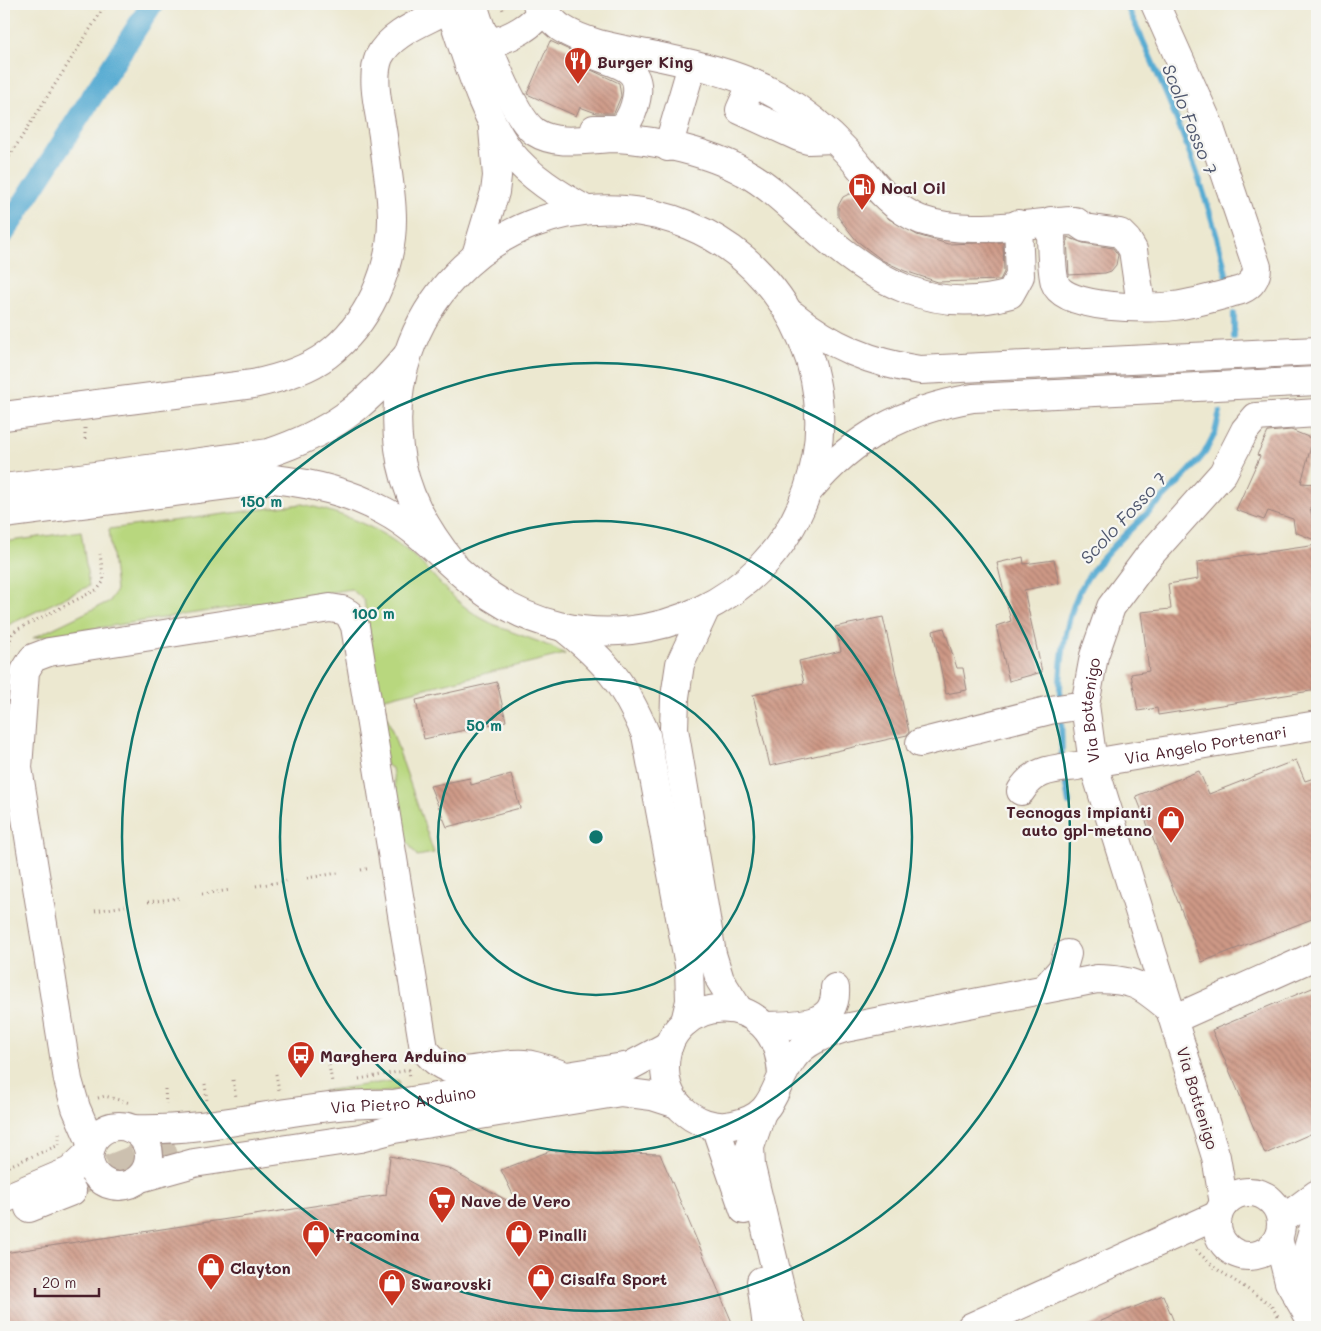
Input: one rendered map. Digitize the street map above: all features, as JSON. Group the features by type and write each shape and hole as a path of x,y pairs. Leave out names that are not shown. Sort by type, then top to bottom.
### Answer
{"street":[{"path":"1051,221 1055,282 1059,289 1074,298 1093,304 1118,307 1141,305 1174,306 1242,290 1250,285 1255,278 1257,267 1209,126 1155,4"},
{"path":"457,5 492,42 501,40 535,21 545,12"},
{"path":"457,5 492,122 497,176 495,192 476,255"},
{"path":"4,416 276,379 325,356 337,346 367,310 381,281 389,250 391,203 376,80 379,58 392,41 457,5"},
{"path":"545,12 561,28 579,36 610,47 692,65 752,83 777,95 818,124 834,139 875,187 904,211 921,219 941,225 968,227 1077,221 1085,228 1120,233 1125,237 1133,250 1141,305"},
{"path":"536,132 546,129 560,131 618,129 629,120 635,102 636,81 632,73 626,68 565,42 545,12"},
{"path":"485,35 507,93 521,118 536,132 561,141 617,138 714,158 745,172 776,194 820,233 891,284 933,298 998,297 1010,294 1020,276 1018,224"},
{"path":"668,147 692,65"},
{"path":"492,122 510,152 532,175 558,194 586,210"},
{"path":"4,514 274,479 294,481 331,489 385,511 433,544 454,565 472,582 500,602 538,620 587,631 636,631 660,626 706,608 742,584 767,560 783,540 806,494 815,463 819,432 818,400 810,361 802,338 788,310 773,288 735,252 704,233 664,217 638,211 586,210 546,218 509,233 476,255 458,272 432,304 416,332 407,355 400,386 397,418 399,450 406,482 418,512 433,540 454,565"},
{"path":"788,310 821,336 849,351 880,362 920,370 1317,351"},
{"path":"4,488 269,453 302,442 332,426 360,406 385,382 407,355"},
{"path":"806,494 824,472 868,436 918,411 945,403 973,398 1317,381"},
{"name":"Via Bottenigo","path":"1221,1209 1216,1157 1172,1014 1074,766 1069,708 1094,656 1111,607 1149,556 1223,473 1245,430 1256,417 1317,413"},
{"path":"91,1156 68,1080 18,768 25,671 32,658 49,652 96,644 336,608 348,614 355,626 424,1049 433,1061 443,1068 458,1072 524,1064 566,1076"},
{"path":"706,608 680,664 674,729 712,954 720,980 739,1010"},
{"path":"563,627 611,671 632,703 646,736 689,965 690,1001 685,1022 669,1044 665,1060 665,1076 669,1091 677,1104 688,1114 714,1126 732,1126 748,1121 762,1112 775,1096 782,1077 793,1057 808,1044 826,1034 845,1028 1097,979 1137,983 1172,1014 1317,955"},
{"path":"920,743 1069,708"},
{"name":"Via Angelo Portenari","path":"1021,791 1025,784 1037,774 1074,766 1317,725"},
{"path":"1045,988 1063,968 1067,954"},
{"path":"766,1026 800,1025 817,1020 829,1013 836,1002 835,988"},
{"path":"685,1022 702,1012 720,1008 739,1010 754,1017 766,1026 776,1041 782,1059 782,1077"},
{"name":"Via Pietro Arduino","path":"91,1156 94,1172 101,1180 110,1185 121,1186 131,1184 140,1178 194,1164 360,1138 394,1116 566,1076 630,1066 669,1044"},
{"name":"Via Pietro Arduino","path":"4,1184 65,1160 91,1156 158,1130 192,1135 359,1103 394,1116 621,1092 652,1096 677,1104"},
{"path":"762,1112 750,1147 751,1167 782,1323"},
{"path":"192,1135 359,1126 394,1116"},
{"path":"714,1126 742,1199 763,1289 782,1323"},
{"path":"4,1210 91,1156 139,1134 149,1151 149,1161 140,1178"},
{"path":"4,1199 70,1171 91,1156"},
{"path":"4,1217 91,1156"},
{"name":"Via Bottenigo","path":"1216,1157 1236,1183 1271,1213"},
{"path":"1271,1213 1317,1194"},
{"path":"1178,1242 1221,1209 1232,1197 1271,1213 1309,1287"},
{"path":"1221,1209 1218,1234 1223,1244"},
{"path":"1254,1256 1264,1253 1271,1213"},
{"path":"1314,1327 1307,1252 1317,1216"},
{"path":"964,1322 1178,1242 1205,1238 1223,1244 1237,1254 1254,1256 1309,1287"}],"path":[{"path":"4,165 106,4"},
{"path":"7,647 16,630 98,589 104,581 100,554"},
{"path":"307,878 338,873"},
{"path":"256,886 286,882"},
{"path":"202,894 231,890"},
{"path":"148,902 179,898"},
{"path":"95,910 125,906"},
{"path":"329,1065 332,1083"},
{"path":"276,1074 279,1091"},
{"path":"233,1080 236,1097"},
{"path":"192,1135 205,1084"},
{"path":"165,1089 166,1107"},
{"path":"4,1168 59,1145"},
{"path":"1178,1242 1201,1253 1214,1267 1270,1304 1281,1320"},
{"path":"935,1327 964,1322"}],"green space":[{"path":"302,504 350,518 380,532 420,562 443,587 469,610 492,624 565,654 381,699 434,853 417,856 403,836 392,768 386,765 377,679 364,600 351,589 33,638 110,601 116,590 109,529"},
{"path":"81,531 89,586 4,627 4,542"},
{"path":"398,1080 399,1090 380,1093 323,1091"}],"building":[{"name":"Burger King","path":"550,41 580,55 582,64 589,69 619,83 621,96 614,113 596,113 580,107 576,116 527,94"},
{"path":"861,193 889,219 917,235 948,244 1003,242 1004,272 1000,280 938,282 905,271 882,260 857,241 838,217 838,206 843,197 849,194"},
{"path":"1067,237 1083,243 1113,248 1118,255 1116,265 1111,271 1105,273 1069,275"},
{"path":"1291,430 1313,439 1301,483 1317,484 1317,507 1310,507 1317,541 1295,532 1293,519 1268,511 1264,520 1236,510 1260,456 1257,455 1268,432"},
{"path":"1317,545 1317,690 1158,715 1157,708 1138,711 1131,674 1149,671 1141,612 1171,609 1168,584 1198,579 1197,562"},
{"path":"1023,557 1024,564 1054,560 1059,583 1024,590 1042,672 1009,681 996,626 1011,621 997,563"},
{"path":"883,617 909,732 907,735 770,766 753,695 804,683 799,661 841,651 835,627"},
{"path":"944,628 957,668 963,668 967,690 946,694 933,631"},
{"path":"497,682 506,721 424,739 416,700"},
{"path":"1296,760 1305,781 1317,777 1317,917 1202,962 1136,796 1199,771 1209,794"},
{"path":"511,774 520,808 447,827 430,786 470,778 471,785"},
{"path":"1317,986 1317,1131 1265,1154 1212,1030"},
{"name":"Nave de Vero","path":"550,1151 660,1154 734,1327 4,1327 4,1253 386,1195 390,1156 448,1168 519,1207 501,1170"},
{"path":"1163,1295 1176,1327 1087,1327"}],"waterway":[{"path":"4,233 152,4"},
{"name":"Scolo Fosso 7","path":"1126,4 1156,70 1197,172 1227,278"},
{"name":"Scolo Fosso 7","path":"1234,314 1234,337"},
{"name":"Scolo Fosso 7","path":"1060,702 1061,668 1066,633 1076,599 1084,584 1106,555 1177,484 1204,454 1215,433 1220,412"},
{"name":"Scolo Fosso 7","path":"1061,714 1062,762"},
{"name":"Scolo Fosso 7","path":"1064,774 1069,803"}],"tunnel":[{"path":"70,1184 182,1141"}],"place":[{"name":"Burger King","path":"578,85"},
{"name":"Noal Oil","path":"862,211"},
{"name":"Tecnogas impianti auto gpl-metano","path":"1171,844"},
{"name":"Marghera Arduino","path":"301,1079"},
{"name":"Nave de Vero","path":"442,1224"},
{"name":"Fracomina","path":"316,1258"},
{"name":"Pinalli","path":"519,1258"},
{"name":"Clayton","path":"211,1291"},
{"name":"Cisalfa Sport","path":"541,1302"},
{"name":"Swarovski","path":"392,1307"}]}
